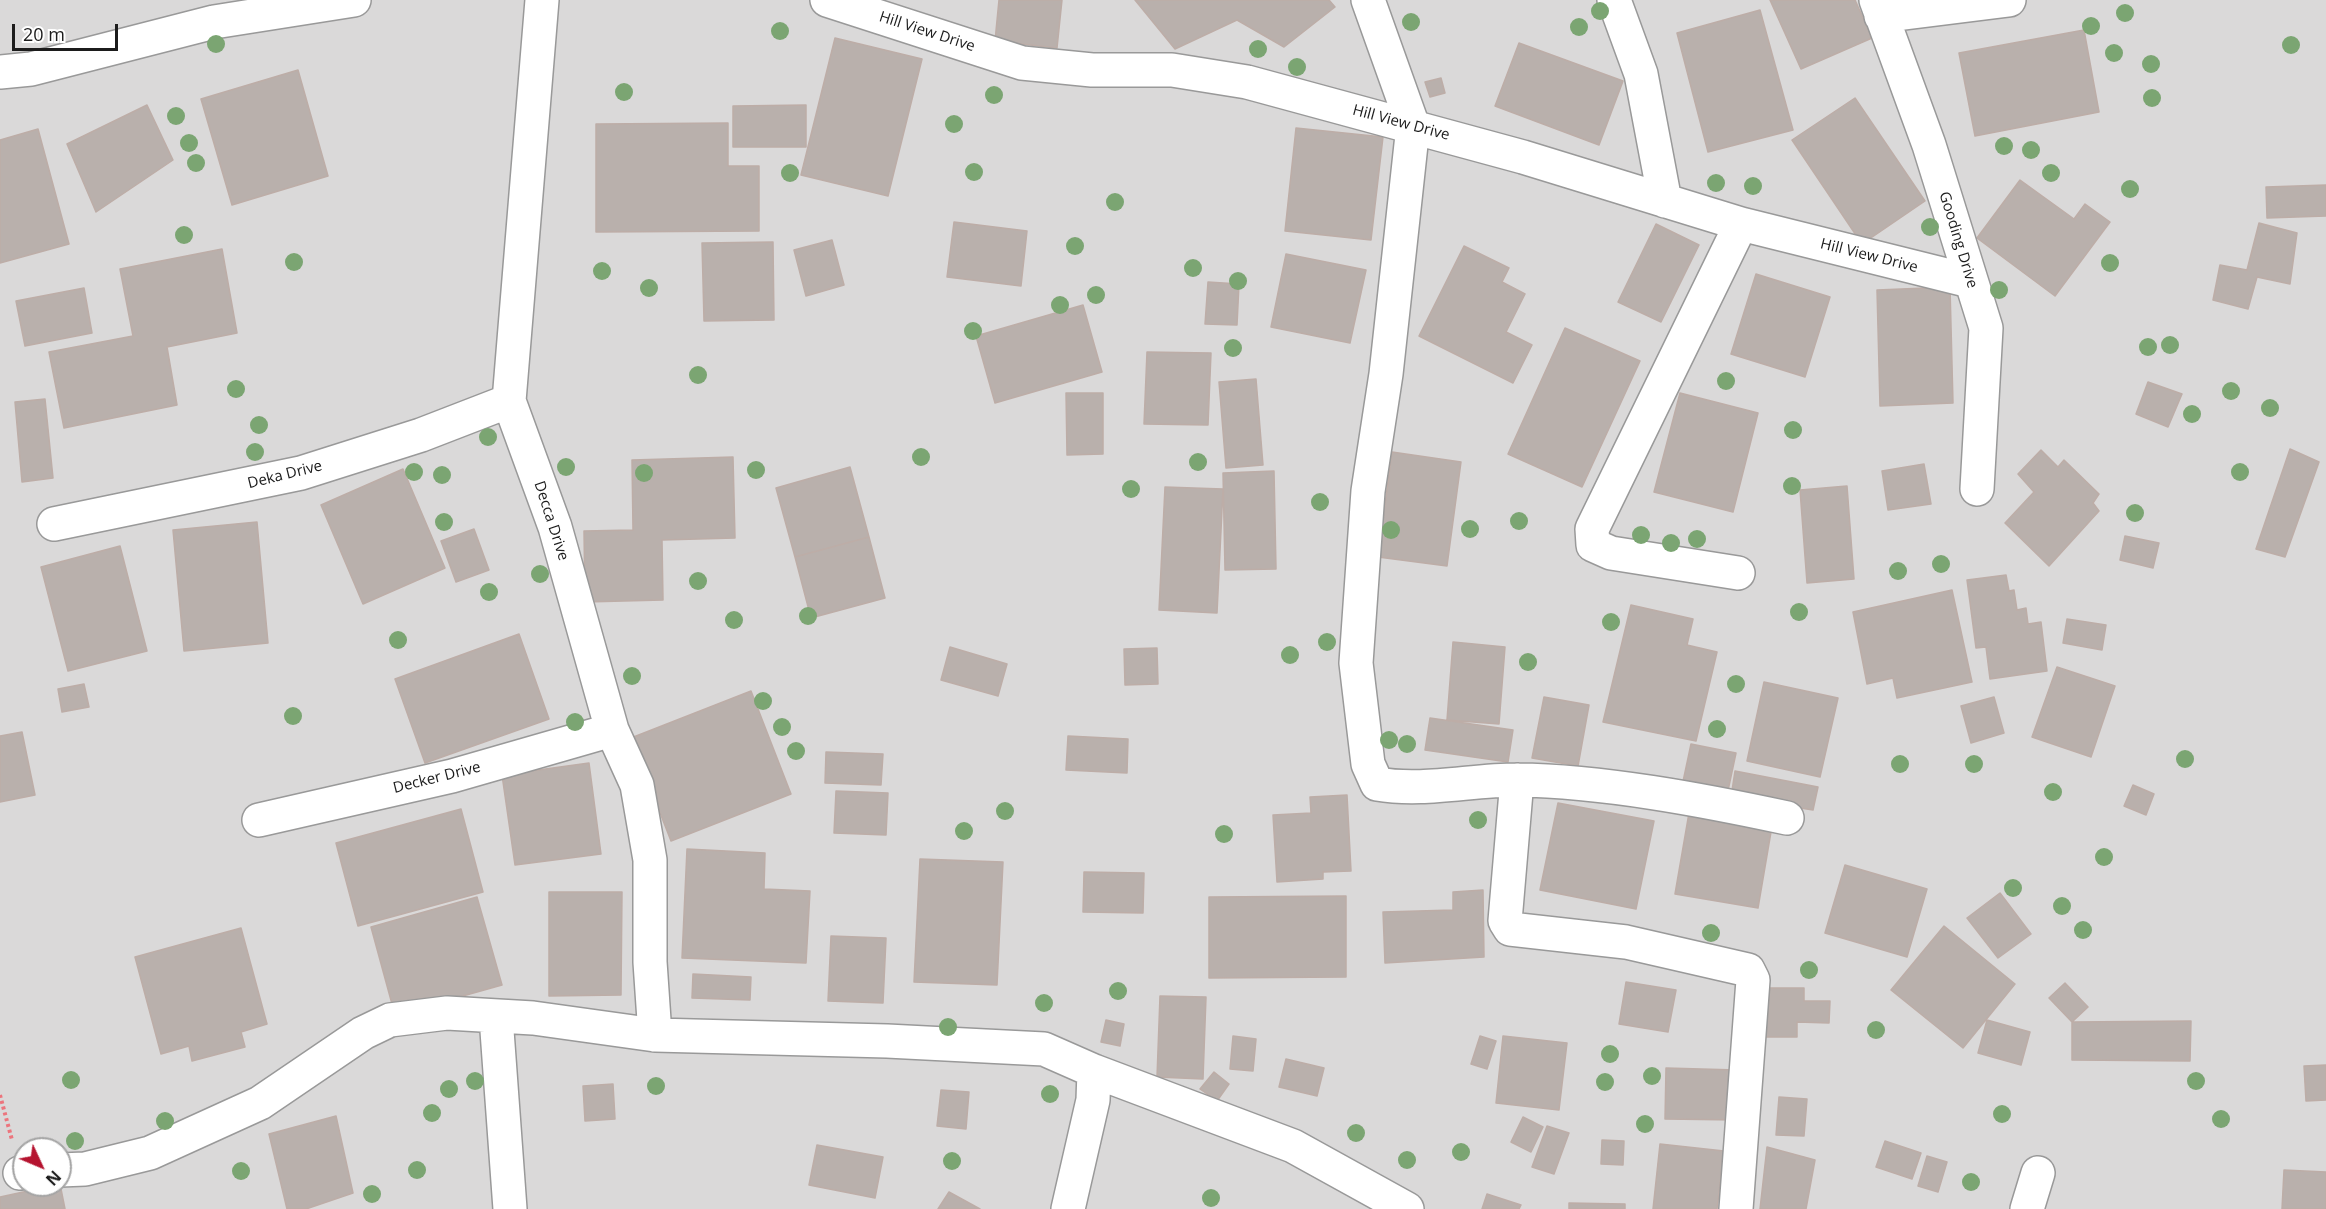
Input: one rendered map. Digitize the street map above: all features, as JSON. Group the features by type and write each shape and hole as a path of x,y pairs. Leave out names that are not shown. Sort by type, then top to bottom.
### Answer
{"street":[{"path":"0,72 31,69 209,11 354,0"},
{"name":"Decca Drive","path":"542,0 509,401 555,527 612,730 637,785 650,860 650,962 654,1035"},
{"name":"Hill View Drive","path":"827,0 1022,63 1092,70 1172,70 1247,82 1413,126 1741,224 1970,281"},
{"path":"1368,0 1413,126 1386,374 1368,491 1356,663 1368,764 1377,784 1398,788 1517,780 1630,790 1787,818"},
{"path":"1614,0 1641,74 1665,201"},
{"path":"1878,8 2008,0"},
{"name":"Gooding Drive","path":"1878,8 1929,145 1986,328 1977,489"},
{"path":"1738,573 1611,553 1593,544 1592,529 1741,224"},
{"name":"Deka Drive","path":"54,524 301,473 421,435 509,401"},
{"name":"Decker Drive","path":"260,820 452,776 612,730"},
{"path":"1517,780 1504,921 1510,929 1626,942 1749,970 1753,980 1736,1209"},
{"path":"72,1170 85,1169 150,1153 260,1103 363,1033 390,1020 447,1013 533,1018 654,1035 887,1041 1044,1049 1094,1071 1293,1146 1407,1209"},
{"path":"496,1017 510,1209"},
{"path":"1068,1209 1093,1100 1094,1071"},
{"path":"2027,1209 2038,1173"}],"path":[{"path":"0,1095 12,1138"}],"shaded area":[{"path":"0,0 2326,0 2326,1209 0,1209"}],"building":[{"path":"999,0 1062,0 1057,48 995,41"},
{"path":"1135,0 1329,0 1335,7 1284,47 1237,20 1175,49"},
{"path":"1770,0 1855,0 1872,38 1801,69"},
{"path":"1760,10 1793,130 1708,152 1677,33"},
{"path":"2084,30 2099,112 1975,136 1959,53"},
{"path":"835,38 922,59 888,196 801,175"},
{"path":"1519,43 1623,81 1599,145 1495,106"},
{"path":"298,70 328,176 232,205 201,99"},
{"path":"1441,78 1445,93 1430,97 1425,82"},
{"path":"1855,98 1925,201 1862,244 1792,140"},
{"path":"147,105 173,160 96,212 67,144"},
{"path":"806,105 806,147 733,147 733,106"},
{"path":"728,123 728,166 759,166 759,231 596,232 596,124"},
{"path":"1296,128 1383,137 1371,240 1285,231"},
{"path":"38,129 69,244 0,263 0,140"},
{"path":"2020,180 2074,219 2085,204 2110,222 2055,296 1977,238"},
{"path":"2326,185 2326,216 2267,218 2266,187"},
{"path":"954,222 1027,231 1021,286 947,277"},
{"path":"2259,223 2297,233 2290,284 2257,277 2248,309 2213,300 2220,265 2247,270"},
{"path":"1656,224 1699,245 1661,322 1618,302"},
{"path":"832,240 844,285 806,296 794,250"},
{"path":"773,242 774,320 704,321 702,243"},
{"path":"1464,246 1509,268 1502,282 1525,294 1506,332 1532,345 1513,383 1419,336"},
{"path":"222,249 237,333 167,347 177,405 64,428 49,352 133,336 120,269"},
{"path":"1286,254 1366,270 1350,343 1271,327"},
{"path":"1756,274 1830,297 1805,377 1731,354"},
{"path":"1208,282 1239,284 1237,325 1205,324"},
{"path":"1950,287 1953,403 1880,406 1877,290"},
{"path":"84,288 92,333 25,346 16,301"},
{"path":"1083,305 1102,372 995,403 976,336"},
{"path":"1565,328 1640,361 1582,487 1508,454"},
{"path":"1147,352 1211,353 1208,425 1144,424"},
{"path":"1256,379 1263,465 1226,468 1219,382"},
{"path":"2148,382 2182,394 2168,427 2136,414"},
{"path":"1066,393 1103,393 1103,454 1067,455"},
{"path":"1680,393 1758,413 1733,512 1654,492"},
{"path":"45,399 53,478 22,482 15,402"},
{"path":"2290,449 2319,462 2285,557 2256,549"},
{"path":"2041,450 2058,467 2064,460 2099,494 2093,503 2099,511 2049,566 2005,523 2034,492 2018,474"},
{"path":"1392,452 1461,462 1447,566 1378,557"},
{"path":"733,457 735,538 662,540 663,600 585,602 584,531 633,530 632,460"},
{"path":"1924,464 1931,504 1888,510 1882,471"},
{"path":"850,467 869,537 795,557 776,488"},
{"path":"403,469 445,568 363,604 321,505"},
{"path":"1274,471 1276,569 1225,570 1223,473"},
{"path":"1847,486 1854,579 1807,583 1800,490"},
{"path":"1165,487 1223,489 1217,613 1159,610"},
{"path":"257,522 268,643 184,651 173,530"},
{"path":"474,529 489,570 456,582 441,541"},
{"path":"2125,536 2159,543 2153,568 2120,560"},
{"path":"869,537 885,598 811,618 795,557"},
{"path":"120,546 147,651 68,671 41,567"},
{"path":"2006,575 2009,591 2014,590 2017,610 2026,608 2028,624 2041,622 2047,671 1990,679 1986,647 1976,648 1967,580"},
{"path":"1952,590 1972,682 1897,698 1893,678 1867,684 1853,612"},
{"path":"1631,605 1693,619 1687,645 1717,652 1696,741 1603,722"},
{"path":"2067,619 2106,625 2102,650 2063,643"},
{"path":"519,634 549,719 425,763 395,679"},
{"path":"1453,642 1505,647 1499,724 1447,720"},
{"path":"950,647 1007,664 998,696 941,680"},
{"path":"1157,648 1158,684 1125,685 1124,649"},
{"path":"2057,667 2115,686 2091,757 2032,737"},
{"path":"1764,682 1838,698 1820,777 1747,761"},
{"path":"84,684 89,707 62,712 58,689"},
{"path":"751,691 791,794 671,841 631,738"},
{"path":"1544,697 1589,705 1578,766 1532,758"},
{"path":"1994,697 2004,733 1971,743 1961,706"},
{"path":"1430,718 1513,730 1508,762 1425,750"},
{"path":"22,732 35,795 0,802 0,736"},
{"path":"1068,736 1128,739 1127,773 1066,770"},
{"path":"1691,744 1736,753 1726,800 1681,791"},
{"path":"826,752 883,754 881,785 825,783"},
{"path":"589,763 601,854 515,865 502,775"},
{"path":"1735,771 1818,787 1813,810 1731,797"},
{"path":"2133,785 2154,794 2146,815 2124,806"},
{"path":"836,791 888,793 886,835 834,833"},
{"path":"1347,795 1351,871 1323,872 1323,879 1277,882 1273,815 1311,813 1310,797"},
{"path":"1558,803 1654,821 1636,909 1540,890"},
{"path":"461,809 483,892 358,926 336,843"},
{"path":"1689,813 1772,826 1758,908 1675,894"},
{"path":"687,849 765,853 764,889 810,891 806,963 682,958"},
{"path":"920,859 1003,862 997,985 914,982"},
{"path":"1845,865 1927,889 1907,957 1825,933"},
{"path":"1084,872 1144,873 1143,913 1083,912"},
{"path":"1483,890 1484,957 1385,963 1383,912 1453,910 1453,892"},
{"path":"549,892 622,892 621,995 549,996"},
{"path":"2000,893 2031,934 1998,958 1967,918"},
{"path":"1346,896 1346,977 1209,978 1209,897"},
{"path":"477,897 502,985 395,1015 371,927"},
{"path":"1944,926 2015,984 1963,1048 1891,990"},
{"path":"241,928 267,1024 241,1032 245,1047 192,1061 189,1046 161,1054 135,957"},
{"path":"831,936 886,938 883,1003 828,1001"},
{"path":"693,974 751,977 750,1000 692,998"},
{"path":"1626,982 1676,990 1668,1032 1619,1024"},
{"path":"2065,983 2088,1007 2072,1022 2049,998"},
{"path":"1762,988 1804,988 1804,1001 1830,1001 1829,1023 1797,1022 1797,1037 1761,1037"},
{"path":"1160,996 1206,997 1203,1079 1157,1077"},
{"path":"1106,1020 1124,1024 1120,1046 1101,1042"},
{"path":"1987,1020 2030,1032 2021,1065 1978,1053"},
{"path":"2191,1021 2190,1061 2072,1060 2072,1022"},
{"path":"1233,1036 1256,1039 1253,1071 1230,1069"},
{"path":"1480,1036 1496,1041 1487,1069 1471,1064"},
{"path":"1503,1036 1567,1043 1559,1110 1496,1103"},
{"path":"1286,1059 1324,1068 1317,1096 1279,1087"},
{"path":"2326,1065 2326,1100 2306,1101 2304,1066"},
{"path":"1666,1068 1737,1070 1736,1120 1665,1119"},
{"path":"1214,1072 1229,1084 1217,1101 1200,1089"},
{"path":"613,1084 615,1119 585,1121 583,1086"},
{"path":"941,1090 969,1092 966,1129 937,1126"},
{"path":"1779,1097 1807,1099 1804,1136 1776,1135"},
{"path":"336,1116 353,1193 306,1209 287,1209 269,1134"},
{"path":"1523,1117 1543,1127 1531,1152 1511,1142"},
{"path":"1547,1126 1569,1133 1554,1174 1532,1167"},
{"path":"1602,1140 1624,1141 1623,1165 1601,1164"},
{"path":"1885,1141 1921,1153 1912,1179 1876,1167"},
{"path":"1660,1144 1724,1151 1717,1209 1653,1209"},
{"path":"817,1145 883,1157 875,1198 809,1185"},
{"path":"1767,1147 1815,1160 1806,1209 1760,1209"},
{"path":"1927,1156 1947,1162 1938,1192 1918,1186"},
{"path":"2284,1170 2326,1172 2326,1209 2282,1209"},
{"path":"949,1192 980,1209 938,1209"},
{"path":"12,1194 12,1197 63,1197 65,1209 0,1209 0,1197"},
{"path":"1487,1194 1521,1205 1519,1209 1482,1209"},
{"path":"1569,1203 1625,1204 1625,1209 1569,1209"}]}
